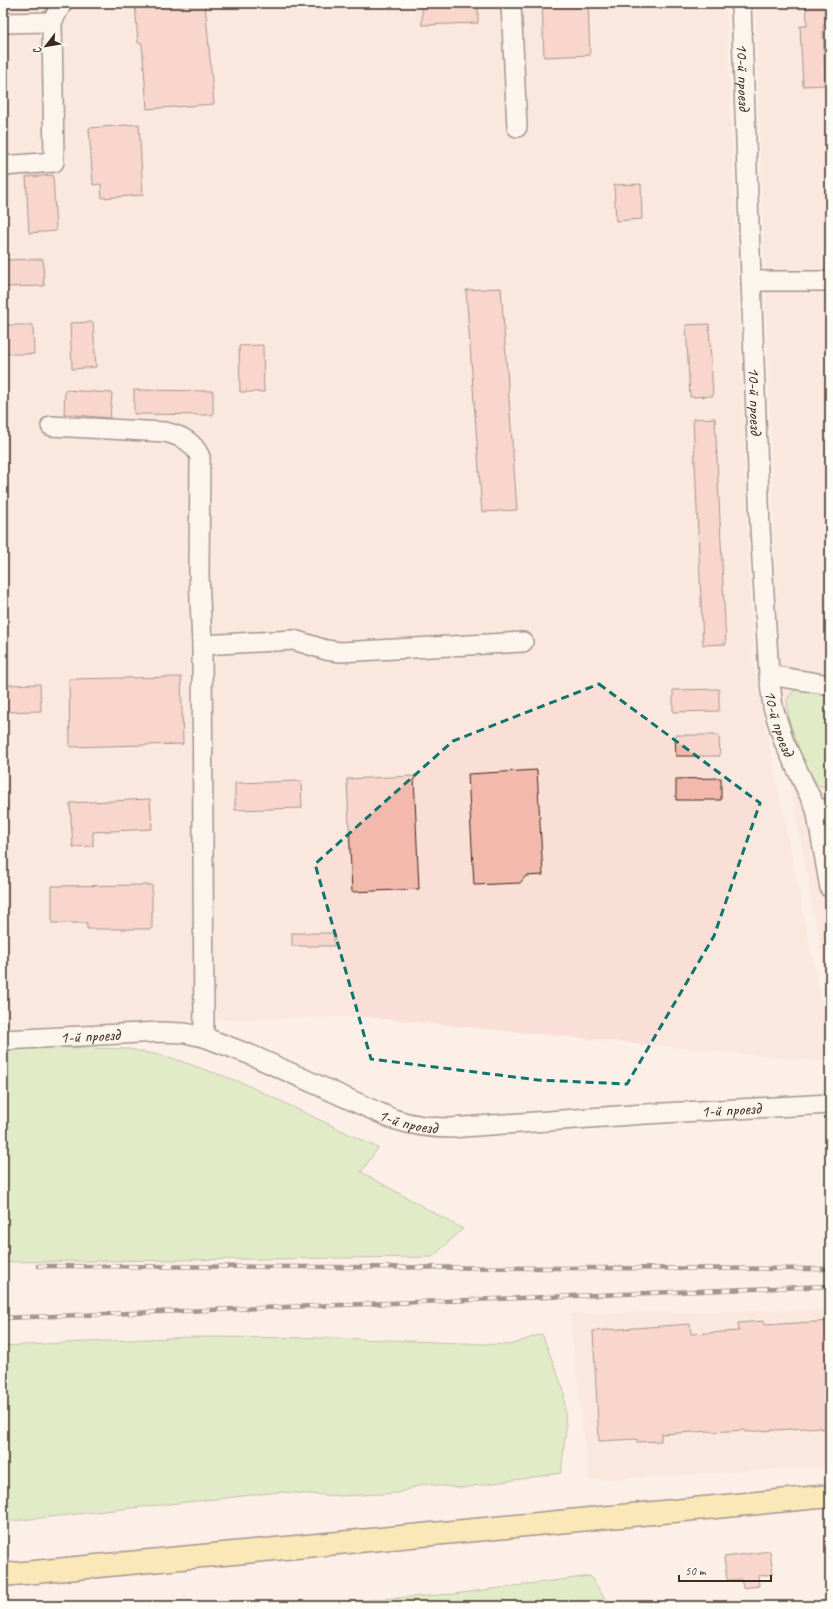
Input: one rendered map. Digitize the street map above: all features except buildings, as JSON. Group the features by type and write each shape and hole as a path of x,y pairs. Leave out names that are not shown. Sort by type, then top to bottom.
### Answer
{"main road":[{"path":"3,1575 830,1496"}],"street":[{"path":"3,166 54,162 52,22 62,3"},
{"path":"511,3 517,127"},
{"name":"10-й проезд","path":"741,3 760,527 769,675 774,707 784,742 807,790 823,809 830,888"},
{"path":"3,24 52,22"},
{"path":"751,281 830,281"},
{"path":"51,426 164,432 176,435 195,448 200,457 199,574 202,645 204,1037"},
{"path":"202,645 294,640 326,650 340,652 523,642"},
{"path":"769,675 830,685"},
{"name":"1-й проезд","path":"3,1040 159,1032 185,1033 204,1037 251,1055 393,1119 410,1125 431,1128 830,1104"}],"highlighted area":[{"path":"599,684 760,803 714,936 627,1084 538,1080 371,1059 315,864 453,741"}],"shaded area":[{"path":"3,3 726,3 753,664 830,1047 830,1062 354,1016 99,1023 3,1028"},
{"path":"755,3 830,3 830,1002 789,776 779,660"},
{"path":"830,1310 830,1466 589,1480 570,1314"}],"green space":[{"path":"806,688 830,692 830,787 819,786 805,768 789,720 787,700 794,690"},
{"path":"46,1047 129,1049 169,1057 243,1083 378,1148 361,1172 463,1229 432,1257 3,1262 3,1051"},
{"path":"542,1334 564,1391 566,1430 561,1473 461,1488 423,1484 397,1493 341,1496 280,1492 3,1522 3,1346 191,1337 334,1338 510,1345"},
{"path":"590,1576 610,1606 284,1606 454,1594"}],"railway":[{"path":"38,1266 830,1269"},
{"path":"3,1318 830,1286"}]}
